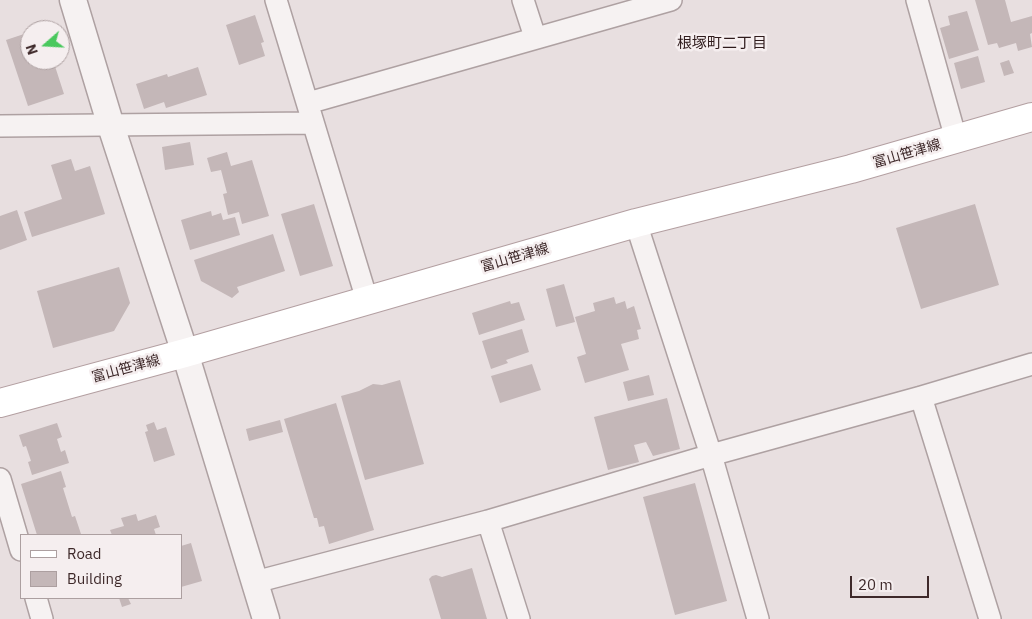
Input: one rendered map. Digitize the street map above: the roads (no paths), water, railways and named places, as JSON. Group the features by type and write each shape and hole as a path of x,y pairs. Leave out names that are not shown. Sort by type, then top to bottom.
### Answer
{"main road":[{"name":"富山笹津線","path":"0,403 185,353 636,223 851,170 1032,117"}],"street":[{"path":"72,0 185,353 266,619"},
{"path":"276,0 367,300"},
{"path":"523,0 535,38"},
{"path":"0,126 111,126 311,113 535,38 670,0"},
{"path":"918,0 956,139"},
{"path":"636,223 711,455 758,619"},
{"path":"255,582 488,521 711,455 922,398 1032,364"},
{"path":"922,398 990,619"},
{"path":"0,479 20,547"},
{"path":"488,521 519,619"},
{"path":"36,599 42,619"}],"district":[{"name":"根塚町二丁目","path":"722,44"}]}
